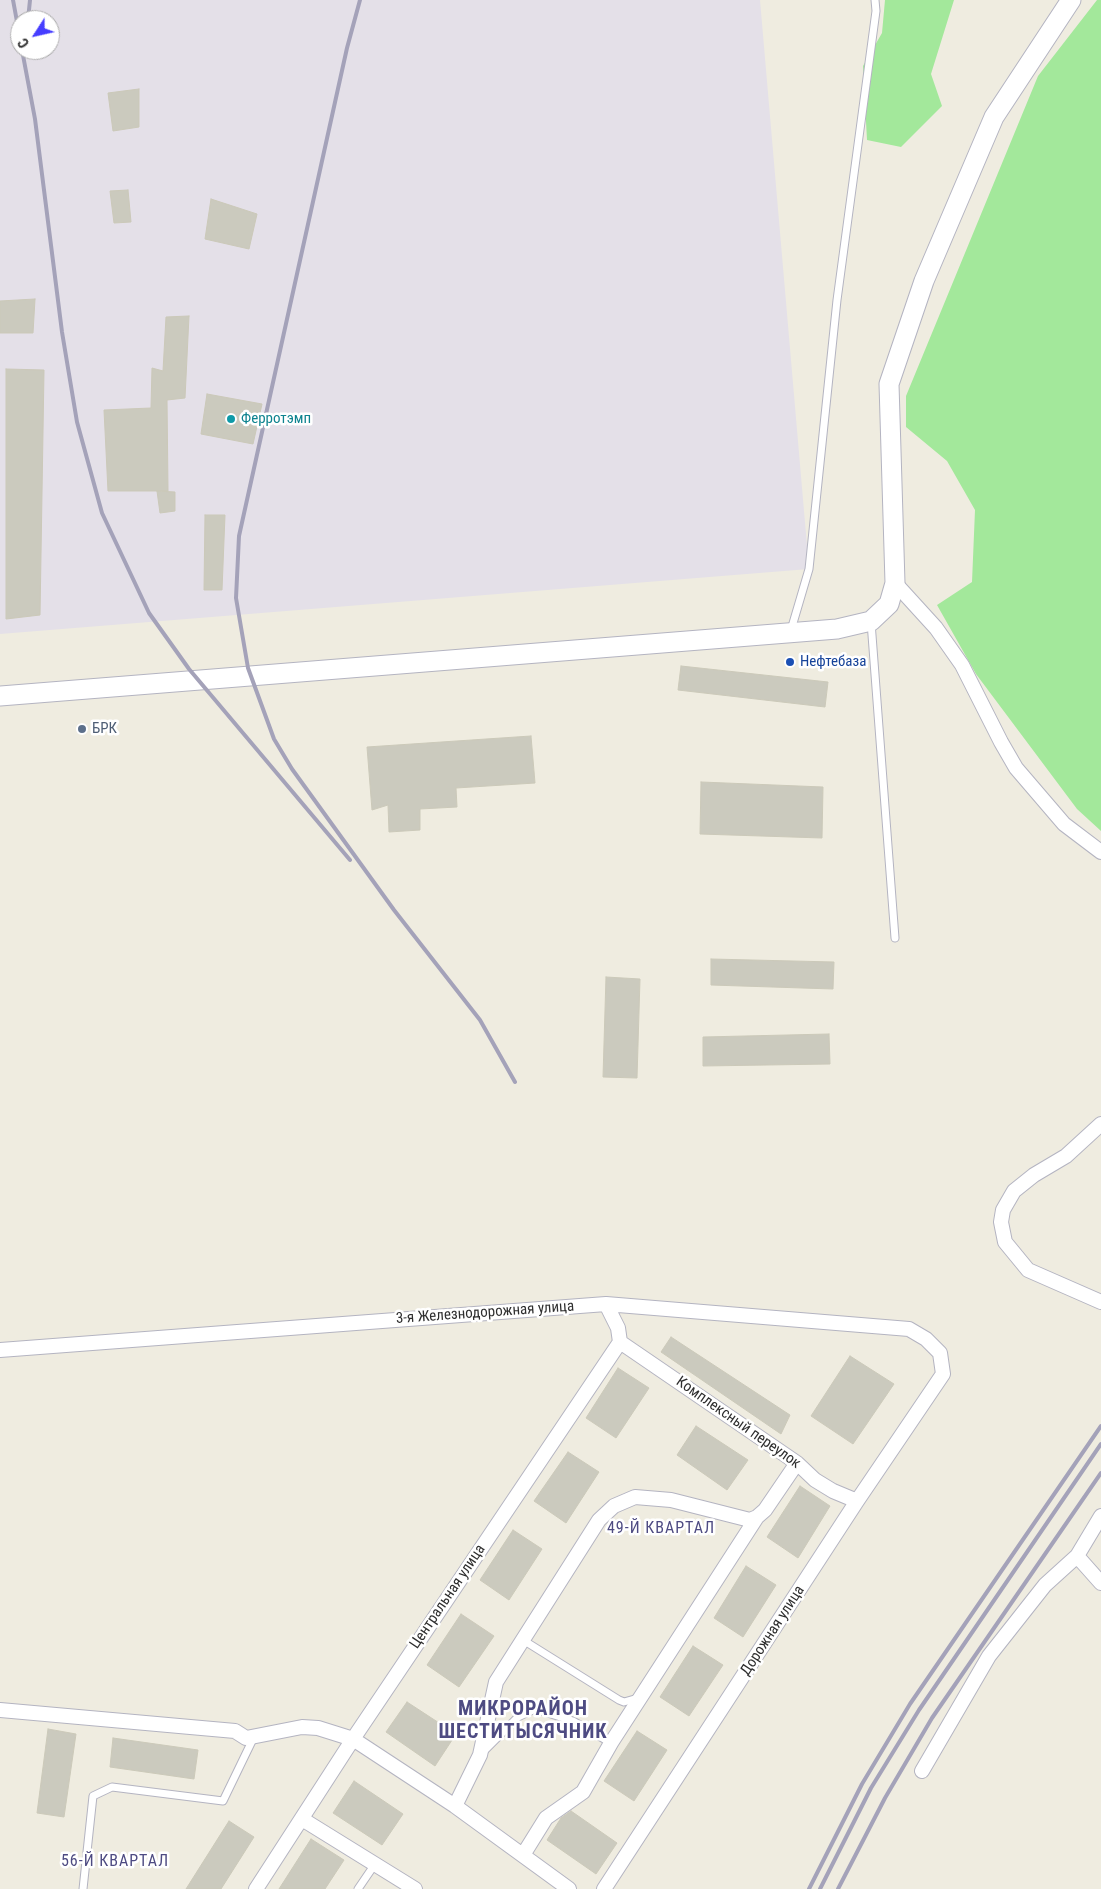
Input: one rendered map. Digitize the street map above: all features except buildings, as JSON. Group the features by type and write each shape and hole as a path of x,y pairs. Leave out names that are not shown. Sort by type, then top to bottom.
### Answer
{"street":[{"path":"0,696 790,633 837,629 871,622 889,604 895,583 888,384 924,280 994,118 1071,0"},
{"path":"895,583 936,628 962,665 1016,768 1064,824 1101,852"},
{"path":"1101,1124 1066,1156 1034,1175 1014,1191 1003,1210 1000,1222 1005,1242 1028,1270 1101,1302"},
{"path":"606,1304 618,1328 620,1342"},
{"name":"3-я Железнодорожная улица","path":"0,1350 606,1304 909,1328 926,1339 940,1353 943,1374"},
{"name":"Комплексный переулок","path":"620,1342 797,1463 815,1480 833,1491 857,1501"},
{"name":"Центральная улица","path":"256,1889 352,1739 620,1342"},
{"name":"Дорожная улица","path":"604,1889 857,1501 943,1374"},
{"path":"523,1855 546,1818 583,1792 611,1744 757,1517 765,1510 797,1463"},
{"path":"455,1806 480,1755 496,1682 599,1520 623,1501 635,1497 671,1500 750,1520 757,1517"},
{"path":"922,1770 989,1656 1045,1585 1077,1556 1101,1516"},
{"path":"1077,1556 1101,1583"},
{"path":"0,1710 235,1732 246,1738 253,1739 302,1727 318,1728 352,1739 455,1806 569,1889"},
{"path":"302,1819 414,1889"}],"lane":[{"path":"790,633 809,569 837,300 876,12 875,0"},
{"path":"871,622 895,938"},
{"path":"523,1640 619,1700 630,1701 643,1696"},
{"path":"480,1755 518,1716 535,1709 573,1721 611,1744"},
{"path":"82,1889 93,1796 112,1787 223,1802 253,1739"},
{"path":"358,1889 375,1864"}],"shaded area":[{"path":"0,0 760,0 809,569 0,634"}],"green space":[{"path":"885,0 954,0 931,74 942,106 901,147 867,140 863,66 882,33"},
{"path":"1097,0 1101,0 1101,831 1077,809 976,674 937,605 972,582 975,510 947,461 906,427 906,396 1038,76"}],"railway":[{"path":"13,0 15,10"},
{"path":"29,10 30,0"},
{"path":"360,0 347,48 239,536 236,598 248,668 274,739 292,769 394,910 480,1020 515,1082"},
{"path":"24,60 35,119 62,332 77,422 102,513 149,613 189,669 350,860"},
{"path":"809,1889 862,1784 910,1704 1101,1426"},
{"path":"820,1889 871,1788 919,1710 1101,1444"},
{"path":"838,1889 885,1798 932,1718 1101,1473"}],"place":[{"name":"Ферротэмп","path":"231,419"},
{"name":"Нефтебаза","path":"790,662"},
{"name":"БРК","path":"82,729"}],"district":[{"name":"49-Й КВАРТАЛ","path":"661,1529"},
{"name":"МИКРОРАЙОН ШЕСТИТЫСЯЧНИК","path":"523,1722"},
{"name":"56-Й КВАРТАЛ","path":"115,1862"}]}
